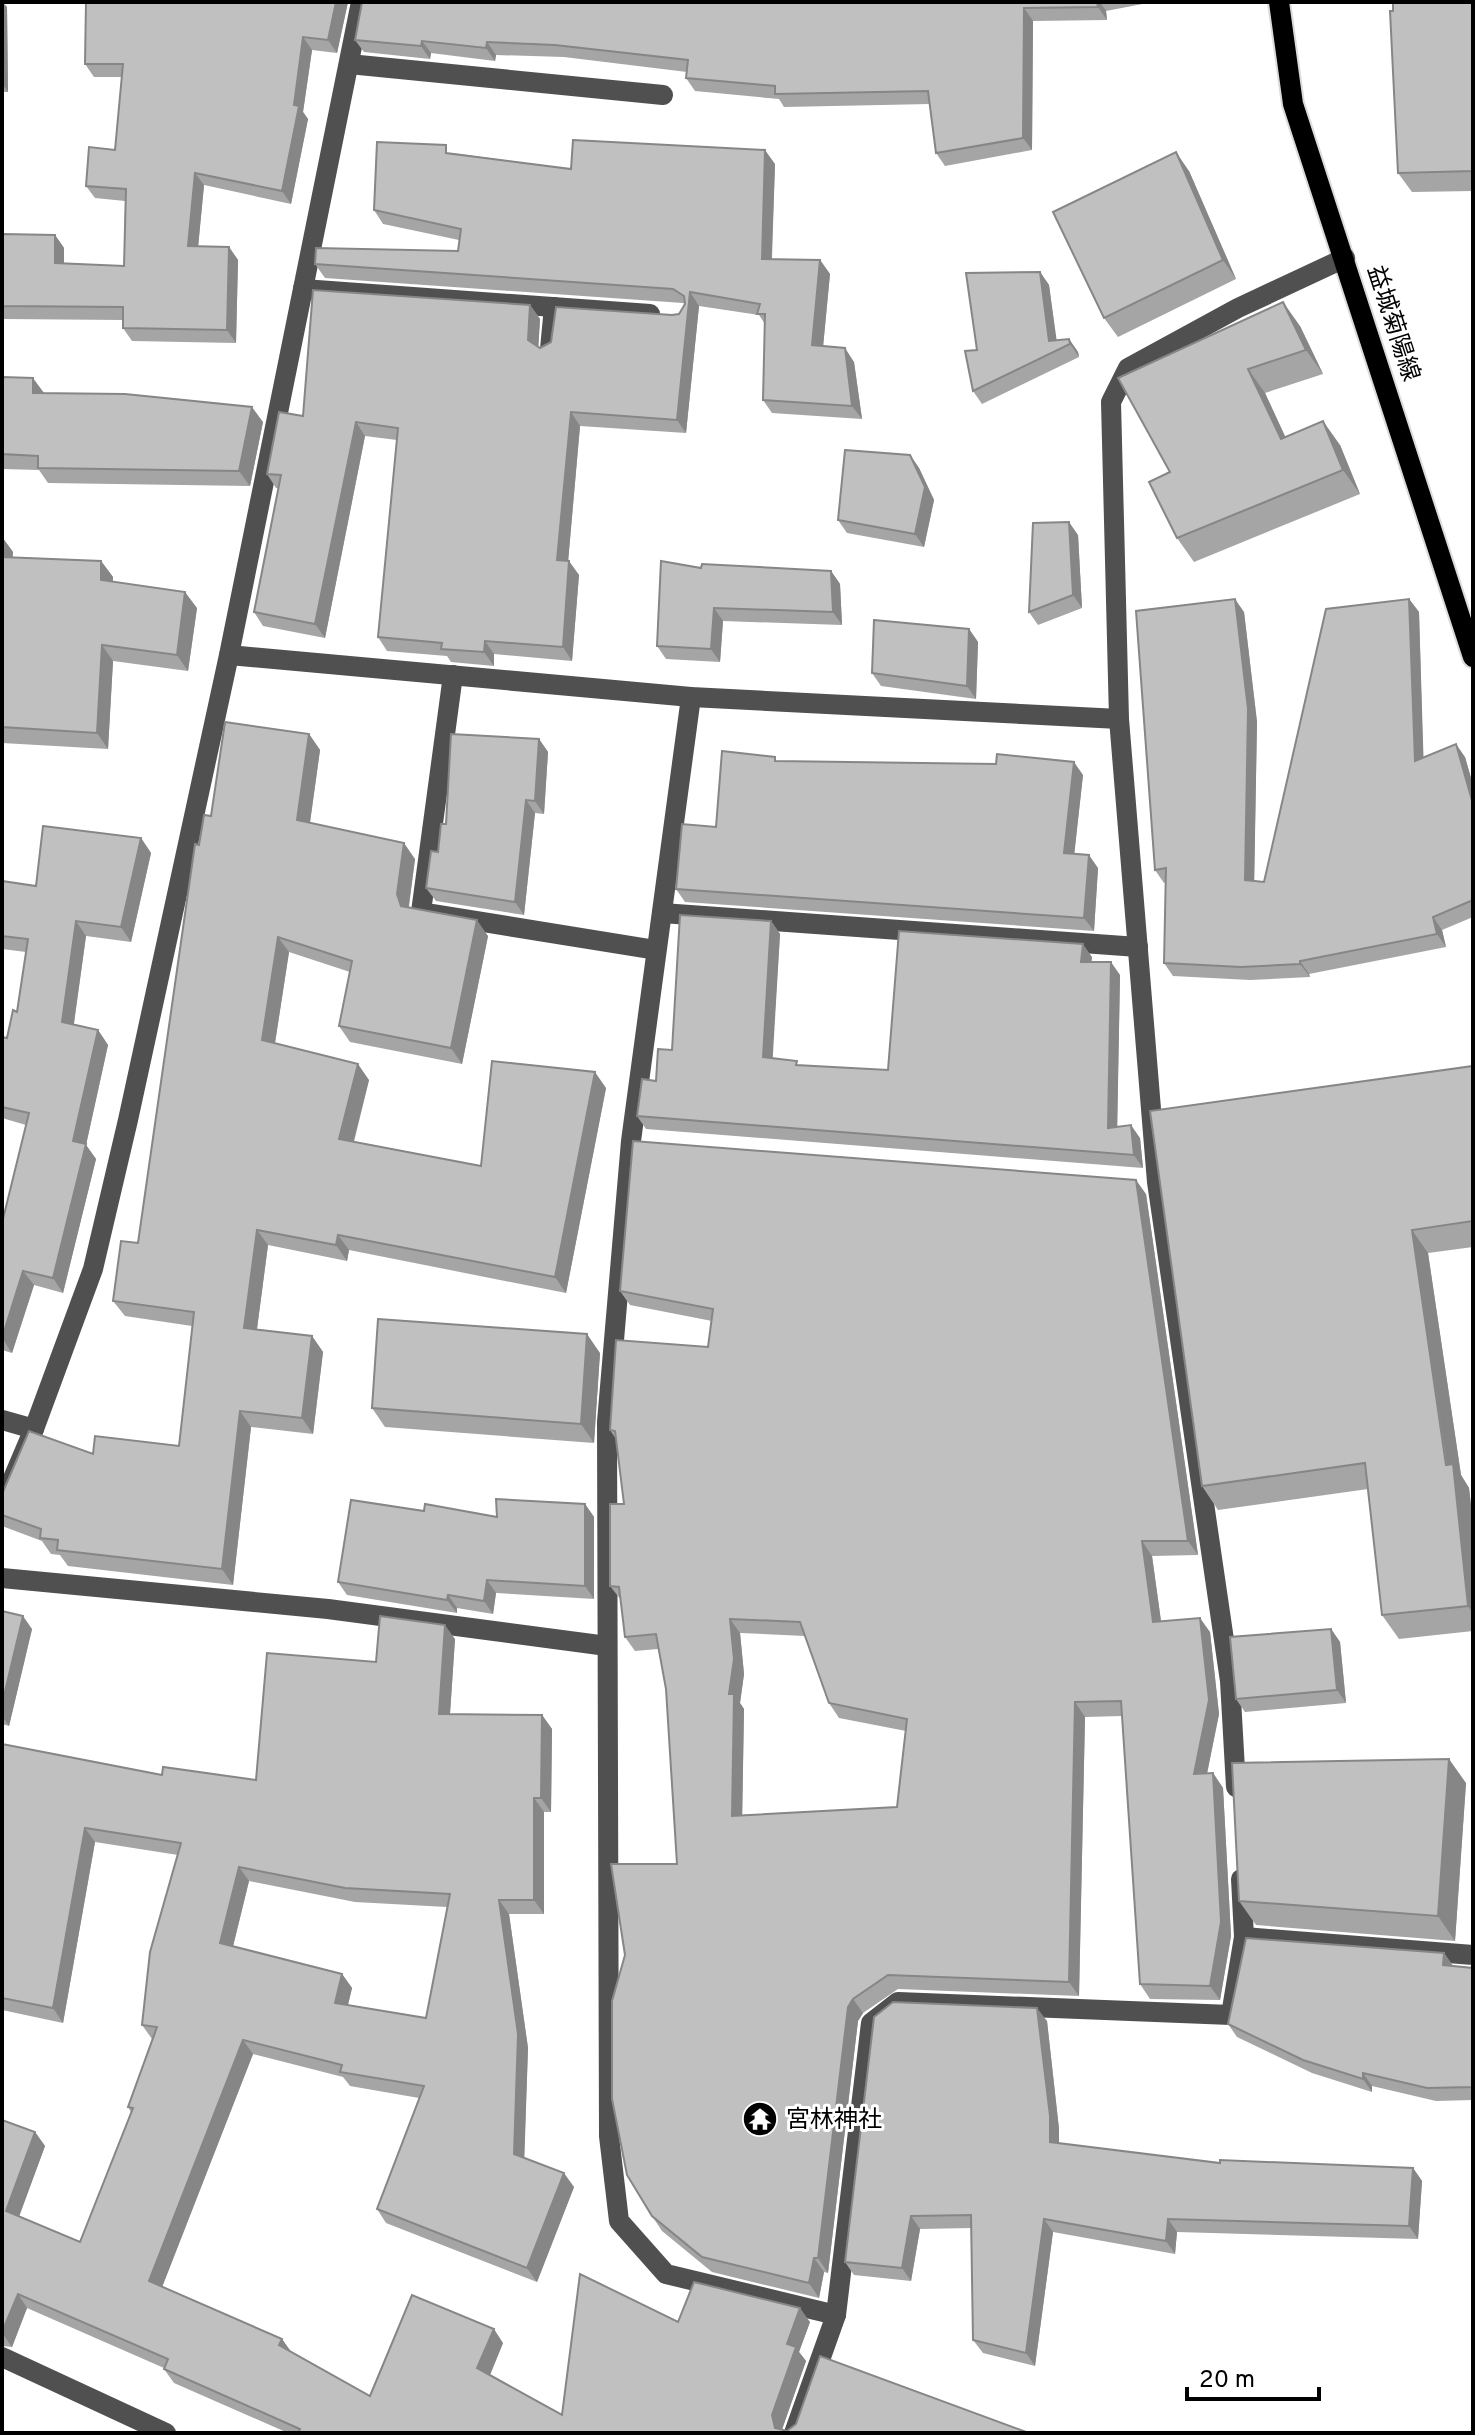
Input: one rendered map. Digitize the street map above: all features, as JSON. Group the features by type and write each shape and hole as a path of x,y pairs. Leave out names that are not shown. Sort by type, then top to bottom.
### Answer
{"main road":[{"name":"益城菊陽線","path":"1279,2 1293,104 1473,657"}],"street":[{"path":"2,1504 34,1429 93,1269 229,655 361,2"},
{"path":"349,64 663,95"},
{"path":"1237,1809 1230,1681 1150,1181 1138,947 1119,719 1111,402 1128,368 1238,308 1345,258"},
{"path":"303,289 668,315"},
{"path":"550,349 554,307"},
{"path":"229,655 691,697 1119,719"},
{"path":"453,675 421,912 656,950"},
{"path":"691,697 656,950 639,1142 607,1422 609,2136 619,2221 666,2274 836,2315"},
{"path":"662,913 1138,947"},
{"path":"2,1420 34,1429"},
{"path":"2,1578 341,1611 607,1646"},
{"path":"794,2433 836,2315 871,2023 898,2002 1231,2015 1244,1937 1240,1857"},
{"path":"1244,1937 1473,1955"},
{"path":"2,2357 166,2433"}],"building":[{"path":"86,2 336,2 328,40 303,37 294,105 299,106 282,191 195,173 188,246 229,247 227,330 123,328 123,307 2,306 2,234 55,235 55,263 124,266 126,189 86,186 89,147 115,150 123,64 85,64"},
{"path":"362,2 1097,2 1098,7 1024,8 1023,138 936,153 928,91 775,94 775,86 686,78 688,60 555,45 487,42 486,48 422,41 421,46 355,40"},
{"path":"1393,2 1473,2 1473,171 1398,173 1390,11 1393,11"},
{"path":"573,140 765,150 762,259 820,260 812,345 845,348 852,406 763,400 765,314 757,314 760,304 690,292 677,420 571,412 557,560 569,561 563,647 485,641 484,652 441,649 442,643 378,637 398,428 356,422 315,624 254,612 281,475 267,474 279,412 303,416 313,290 530,305 528,340 540,348 551,342 556,307 679,314 685,304 684,296 673,289 315,264 316,248 458,251 461,229 374,210 377,142 446,145 446,153 571,169"},
{"path":"1176,152 1223,260 1104,318 1053,212"},
{"path":"1040,272 1049,341 1069,339 1070,344 973,391 965,351 977,350 966,273"},
{"path":"1283,302 1306,350 1248,369 1281,439 1323,421 1343,470 1177,538 1149,482 1170,472 1118,378"},
{"path":"2,377 33,378 33,393 125,394 252,407 239,471 38,468 38,456 2,454"},
{"path":"845,450 910,455 925,487 915,534 838,520"},
{"path":"1069,522 1073,595 1029,612 1033,523"},
{"path":"2,557 101,561 101,580 185,592 177,655 102,645 97,733 2,727"},
{"path":"661,561 701,568 702,564 831,571 833,612 714,608 711,649 657,646"},
{"path":"1235,599 1248,709 1245,880 1264,882 1326,609 1409,599 1415,761 1456,744 1473,804 1473,900 1433,917 1437,934 1300,961 1300,964 1241,967 1164,963 1166,868 1155,870 1136,611"},
{"path":"874,620 969,629 967,686 872,673"},
{"path":"225,722 309,734 297,820 404,843 397,894 401,906 477,920 451,1048 339,1026 352,961 278,937 262,1040 358,1064 339,1139 481,1166 492,1061 595,1072 555,1277 338,1235 336,1245 257,1230 244,1328 312,1336 302,1418 240,1411 222,1569 57,1550 58,1540 40,1538 41,1529 2,1515 2,1494 29,1431 93,1454 95,1436 179,1446 194,1312 113,1301 121,1241 138,1243 195,844 199,845 204,815 211,816"},
{"path":"451,734 539,739 535,801 526,800 515,902 426,888 431,851 438,852 441,824 446,824"},
{"path":"722,751 775,757 775,761 996,764 997,754 1074,762 1064,853 1089,855 1084,918 676,889 682,824 716,827"},
{"path":"43,826 141,838 121,927 76,921 62,1022 98,1030 73,1141 86,1144 53,1278 23,1271 2,1338 2,1223 29,1113 2,1107 2,1037 7,1038 13,1010 17,1012 28,939 2,936 2,881 36,886"},
{"path":"680,915 771,921 763,1057 797,1061 796,1065 888,1070 899,931 1083,944 1081,962 1111,962 1108,1128 1131,1125 1134,1155 637,1116 642,1079 656,1081 658,1049 672,1050"},
{"path":"1473,1066 1473,1221 1412,1230 1446,1465 1453,1464 1468,1606 1382,1615 1365,1463 1202,1486 1150,1111"},
{"path":"633,1141 1136,1180 1188,1541 1142,1541 1153,1622 1200,1618 1209,1700 1194,1774 1213,1773 1221,1922 1210,1986 1140,1984 1121,1701 1075,1702 1069,1982 888,1975 853,1999 848,2007 818,2258 814,2258 809,2283 702,2257 652,2216 627,2175 612,2099 612,2001 625,1955 611,1864 677,1864 666,1689 656,1634 625,1637 619,1587 610,1586 610,1504 624,1504 615,1431 610,1430 616,1340 708,1347 713,1309 620,1291","holes":["730,1619 800,1622 829,1703 907,1719 897,1807 732,1816 734,1694 729,1694 734,1659"]},
{"path":"378,1319 587,1334 581,1424 372,1408"},
{"path":"496,1499 585,1504 585,1586 487,1580 484,1601 448,1595 447,1600 338,1582 351,1500 424,1511 425,1504 497,1517"},
{"path":"2,1611 23,1616 2,1704"},
{"path":"380,1616 445,1625 439,1714 542,1715 541,1798 534,1798 534,1900 499,1900 518,2034 514,2154 564,2173 527,2268 377,2209 424,2086 340,2072 342,2065 243,2040 149,2281 282,2339 279,2345 370,2396 412,2295 494,2329 477,2368 562,2415 580,2274 678,2322 694,2282 800,2308 787,2344 796,2347 772,2415 775,2428 787,2431 796,2424 820,2356 1029,2433 298,2433 300,2429 164,2369 168,2359 18,2294 2,2332 2,2120 35,2132 6,2211 80,2242 133,2108 128,2107 157,2027 142,2025 150,1952 181,1843 85,1828 53,2008 2,1998 2,1744 162,1775 163,1767 256,1780 267,1653 376,1662","holes":["239,1867 345,1888 450,1894 426,2018 335,2003 342,1974 220,1943"]},
{"path":"1331,1629 1337,1690 1236,1699 1230,1637"},
{"path":"1449,1759 1438,1916 1239,1901 1232,1763"},
{"path":"1246,1938 1444,1953 1443,1965 1473,1968 1473,2087 1427,2088 1363,2073 1363,2079 1303,2060 1228,2024"},
{"path":"893,2002 1037,2008 1050,2116 1050,2142 1220,2163 1220,2160 1413,2168 1409,2226 1168,2219 1166,2241 1044,2219 1026,2353 973,2340 971,2215 911,2216 902,2268 845,2262 874,2017"}],"place":[{"name":"宮林神社","path":"760,2119"}]}
